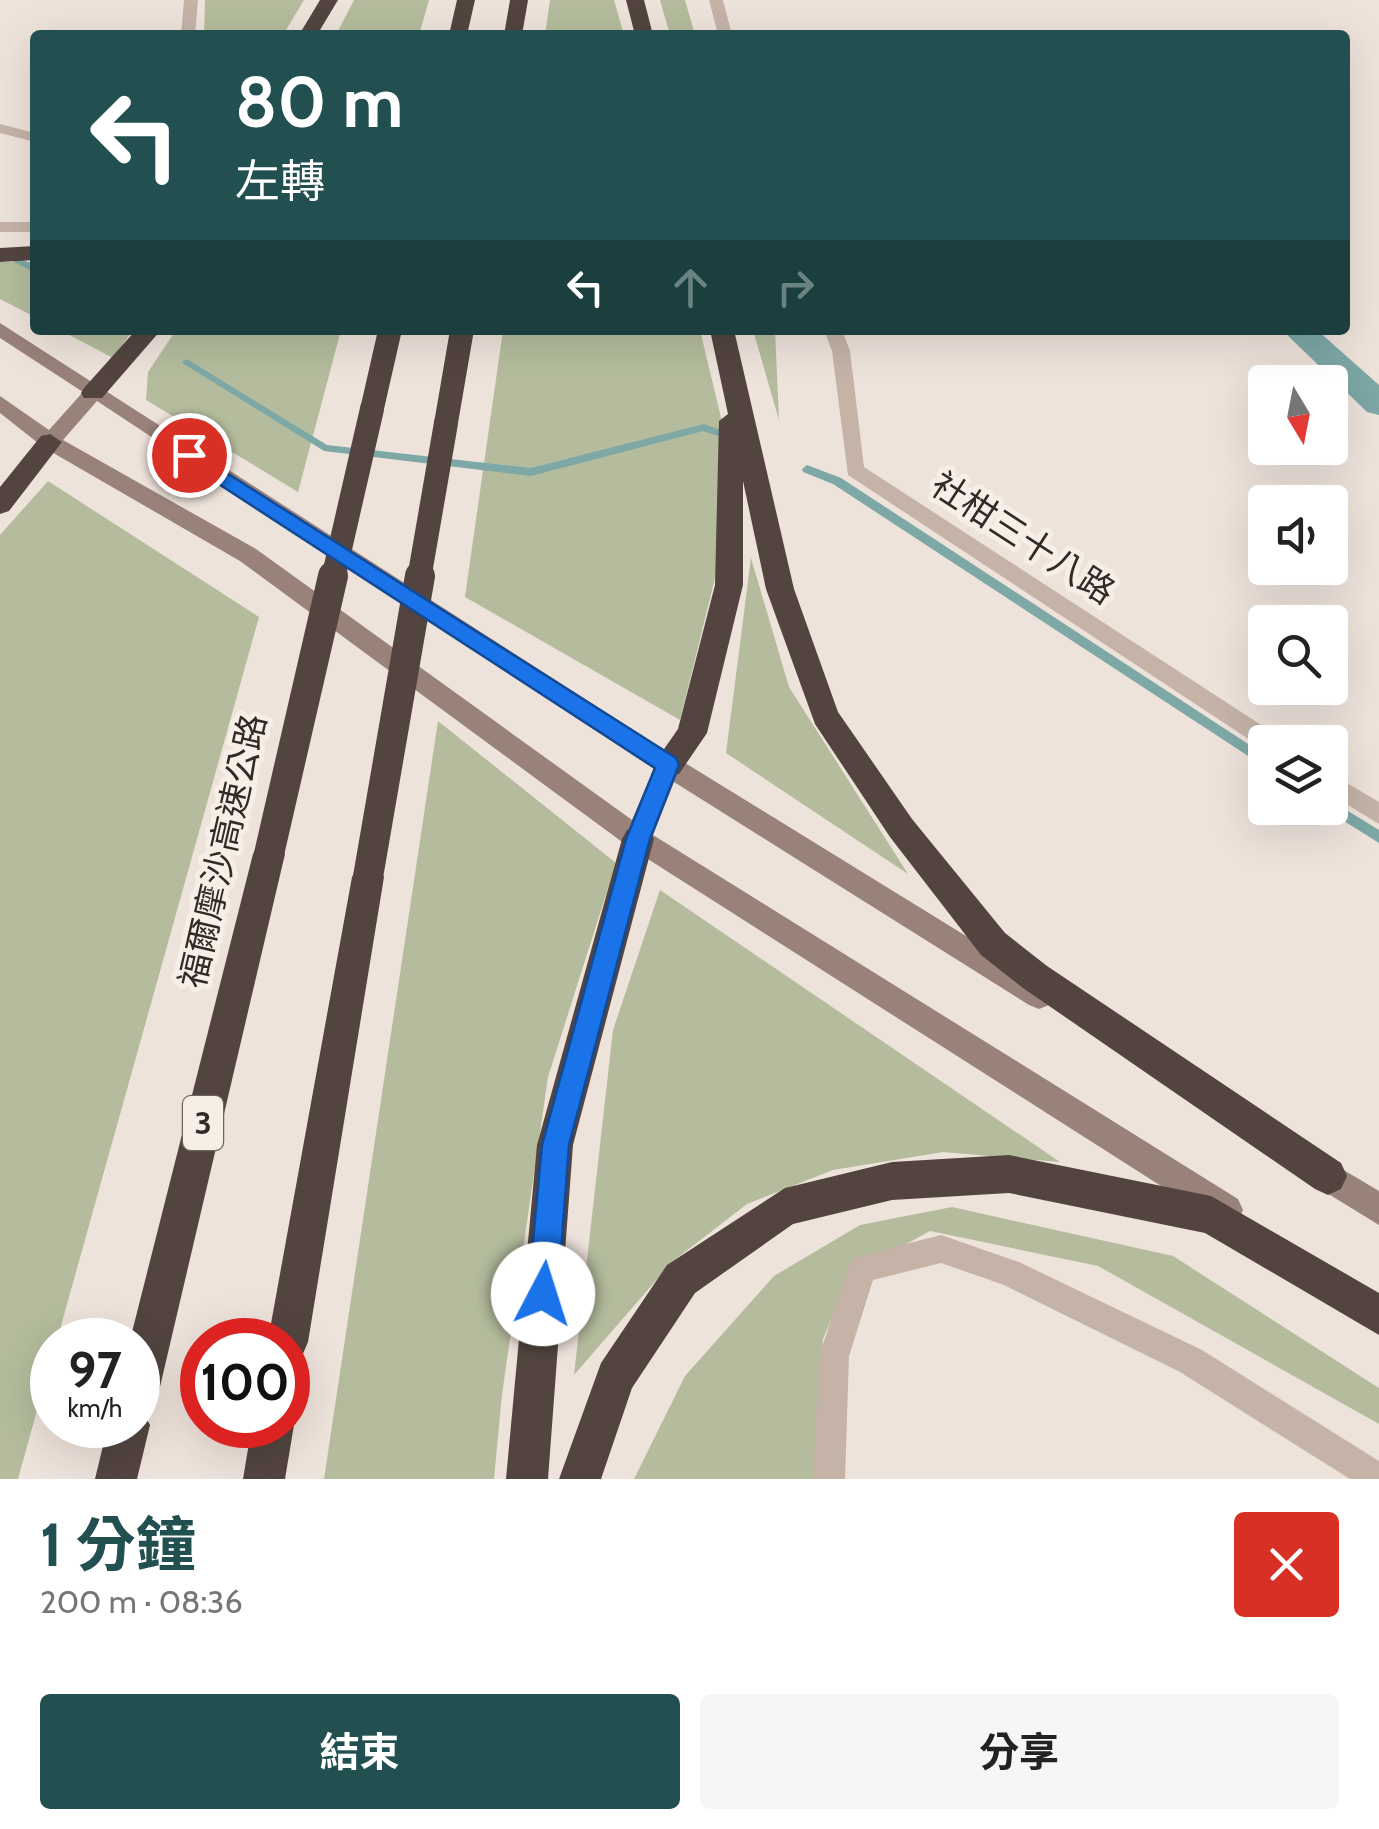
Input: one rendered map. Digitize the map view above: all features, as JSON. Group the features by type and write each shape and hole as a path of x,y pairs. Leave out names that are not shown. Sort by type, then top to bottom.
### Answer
{"highway":[{"path":"311,30 329,0"},
{"path":"459,30 466,0"},
{"path":"514,30 519,0"},
{"path":"635,0 643,30"},
{"path":"0,255 30,252"},
{"path":"93,393 145,335"},
{"name":"福爾摩沙高速公路","path":"156,1318 269,854 389,335"},
{"path":"292,1318 461,335"},
{"path":"723,335 780,589 825,716 901,828 994,944 1036,977 1328,1176"},
{"path":"668,765 692,733 729,585 732,367"},
{"path":"0,506 50,442"},
{"path":"527,1479 556,1145 638,839"},
{"path":"580,1479 615,1377 681,1279 785,1207 892,1181 1009,1174 1211,1215 1379,1315"},
{"path":"116,1479 123,1448"},
{"path":"264,1479 269,1448"}],"main road":[{"path":"0,329 668,765 1379,1209"},
{"path":"50,442 93,393"},
{"path":"0,403 50,442 248,556 638,839 1379,1306"},
{"path":"638,839 668,765"}],"lane":[{"path":"188,30 191,0"},
{"path":"716,0 724,30"},
{"path":"0,128 30,137"},
{"path":"0,228 30,226"},
{"name":"社柑三十八路","path":"834,335 840,352 855,470 1248,728"},
{"path":"1348,794 1379,814"},
{"path":"828,1479 834,1356 862,1268 940,1249 1009,1272 1191,1361 1379,1479"}],"green space":[{"path":"205,0 304,0 286,30 204,30"},
{"path":"354,0 429,0 420,30 339,30"},
{"path":"550,0 614,0 623,30 546,30"},
{"path":"660,0 685,0 694,30 669,30"},
{"path":"0,262 30,262 30,314 0,299"},
{"path":"69,335 129,335 113,358"},
{"path":"173,335 340,335 298,492 146,400 148,372"},
{"path":"502,335 701,335 724,430 719,562 680,720 465,597"},
{"path":"754,335 775,335 779,420"},
{"path":"48,481 259,617 63,1318 30,1318 30,1436 18,1479 0,1479 0,535"},
{"path":"751,558 789,687 908,874 726,753"},
{"path":"438,721 616,863 548,1077 502,1394 494,1479 324,1479"},
{"path":"660,890 1060,1162 943,1152 833,1170 747,1204 672,1262 574,1375 613,1030"},
{"path":"952,1207 1173,1256 1379,1388 1379,1424 1098,1266 930,1231 850,1275 823,1339 814,1479 634,1479 685,1376 774,1276 860,1225"}],"waterway":[{"path":"12,257 30,267"},
{"path":"1303,335 1379,404"},
{"path":"187,362 324,448 531,472 704,427 730,437"},
{"path":"807,469 837,481 1248,751"},
{"path":"1348,817 1379,837"}],"route":[{"path":"189,455 668,765 638,839 556,1145 543,1294"}]}
